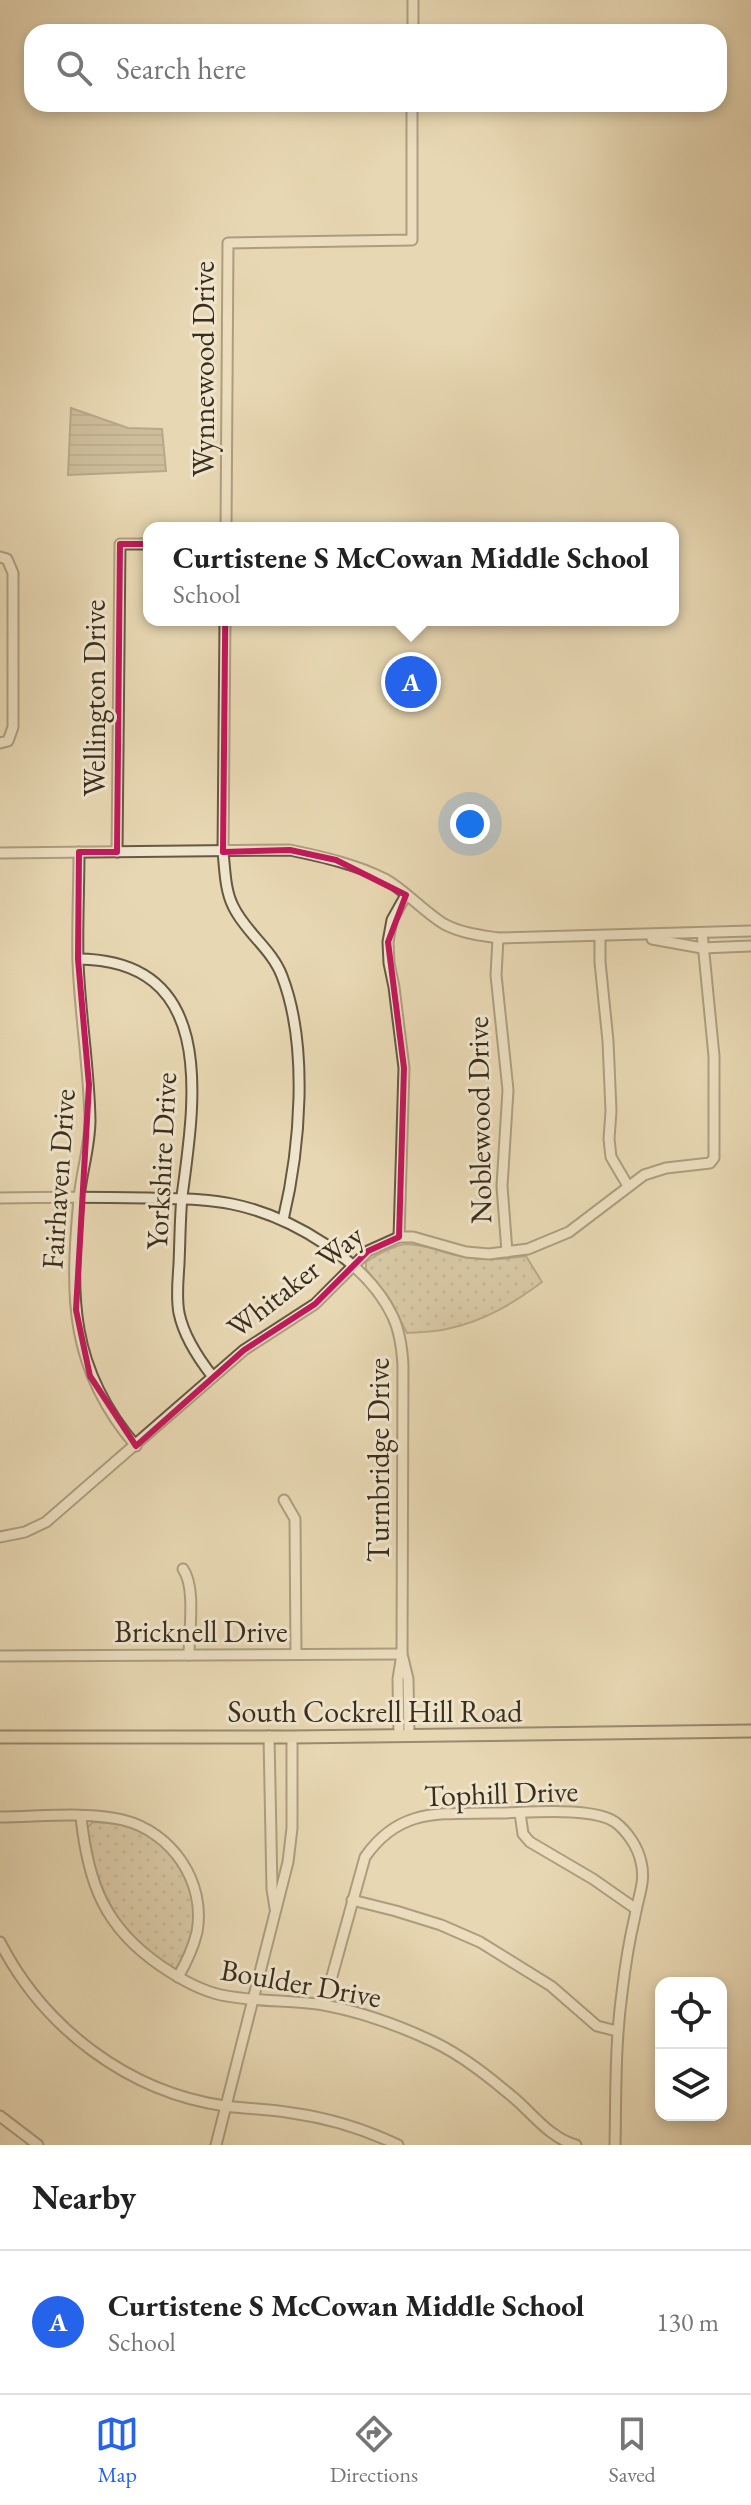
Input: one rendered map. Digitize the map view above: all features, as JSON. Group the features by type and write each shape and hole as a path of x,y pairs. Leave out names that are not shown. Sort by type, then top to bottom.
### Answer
{"main road":[{"name":"South Cockrell Hill Road","path":"0,1737 751,1731"}],"street":[{"path":"413,0 413,24"},
{"name":"Wynnewood Drive","path":"226,522 228,243 412,240 412,112"},
{"name":"Wellington Drive","path":"117,852 120,544 143,544"},
{"path":"4,558 13,573 13,727 4,742"},
{"path":"225,626 223,852 226,881 233,906 282,975 297,1045 297,1139 283,1220"},
{"path":"0,853 290,850 336,860 387,881 442,923 454,929 498,938 751,931"},
{"name":"Fairhaven Drive","path":"79,852 78,959 90,1132 79,1197 75,1281 80,1343 90,1376 107,1408 136,1446"},
{"path":"399,1237 404,1068 388,942 392,920 406,895"},
{"name":"Whitaker Way","path":"0,1537 25,1532 46,1522 244,1350 315,1304 368,1251 399,1237 413,1237 466,1252 489,1254 528,1249 569,1232 644,1175 666,1168 710,1163 714,1158 714,1056 702,933"},
{"path":"633,936 702,948 751,946"},
{"path":"600,937 610,1086 611,1157 628,1186"},
{"name":"Noblewood Drive","path":"498,938 496,975 508,1090 502,1186 507,1252"},
{"name":"Yorkshire Drive","path":"78,959 114,962 137,970 172,1003 184,1025 191,1058 193,1102 190,1150 182,1199 178,1311 191,1345 213,1377"},
{"name":"Turnbridge Drive","path":"0,1198 201,1199 235,1204 283,1220 353,1265 393,1316 400,1338 403,1365 402,1654 408,1679 404,1735"},
{"path":"284,1500 295,1519 296,1654"},
{"path":"183,1569 188,1576 190,1590 189,1655"},
{"name":"Bricknell Drive","path":"0,1656 402,1654"},
{"path":"269,1736 275,1910"},
{"path":"216,2145 275,1910 283,1890 292,1828 292,1737"},
{"path":"520,1813 523,1834 530,1842 563,1860 636,1909"},
{"name":"Tophill Drive","path":"324,2005 365,1857 396,1826 425,1815 582,1813 607,1818 617,1823 636,1846 642,1862 643,1878 617,2031 615,2145"},
{"path":"0,1817 120,1819 137,1824 164,1840 184,1863 197,1898 197,1929 193,1948 178,1977"},
{"name":"Boulder Drive","path":"81,1817 85,1853 96,1890 112,1921 139,1951 178,1977 217,1994 324,2005 384,2021 436,2043 484,2074 557,2137 576,2145"},
{"path":"352,1900 441,1925 480,1942 551,1986 597,2026 617,2031"},
{"path":"0,1942 22,1982 54,2020 95,2053 131,2075 202,2102 321,2118 363,2130 398,2145"},
{"path":"0,2116 38,2145"}],"highlighted area":[{"path":"120,544 226,544 223,852 290,850 336,860 406,895 388,942 404,1068 399,1237 368,1251 315,1304 244,1350 136,1446 90,1376 76,1310 89,1085 78,959 79,852 117,852"}],"shaded area":[{"path":"71,408 128,428 162,429 166,471 68,475"},
{"path":"405,1244 473,1258 526,1256 542,1282 510,1304 464,1325 407,1333 389,1298 366,1269 366,1262"},
{"path":"93,1822 124,1825 141,1831 158,1842 183,1874 190,1892 192,1932 187,1951 176,1969 136,1940 106,1897 90,1846 87,1828"}],"place":[{"name":"Curtistene S McCowan Middle School","path":"411,682"}]}
